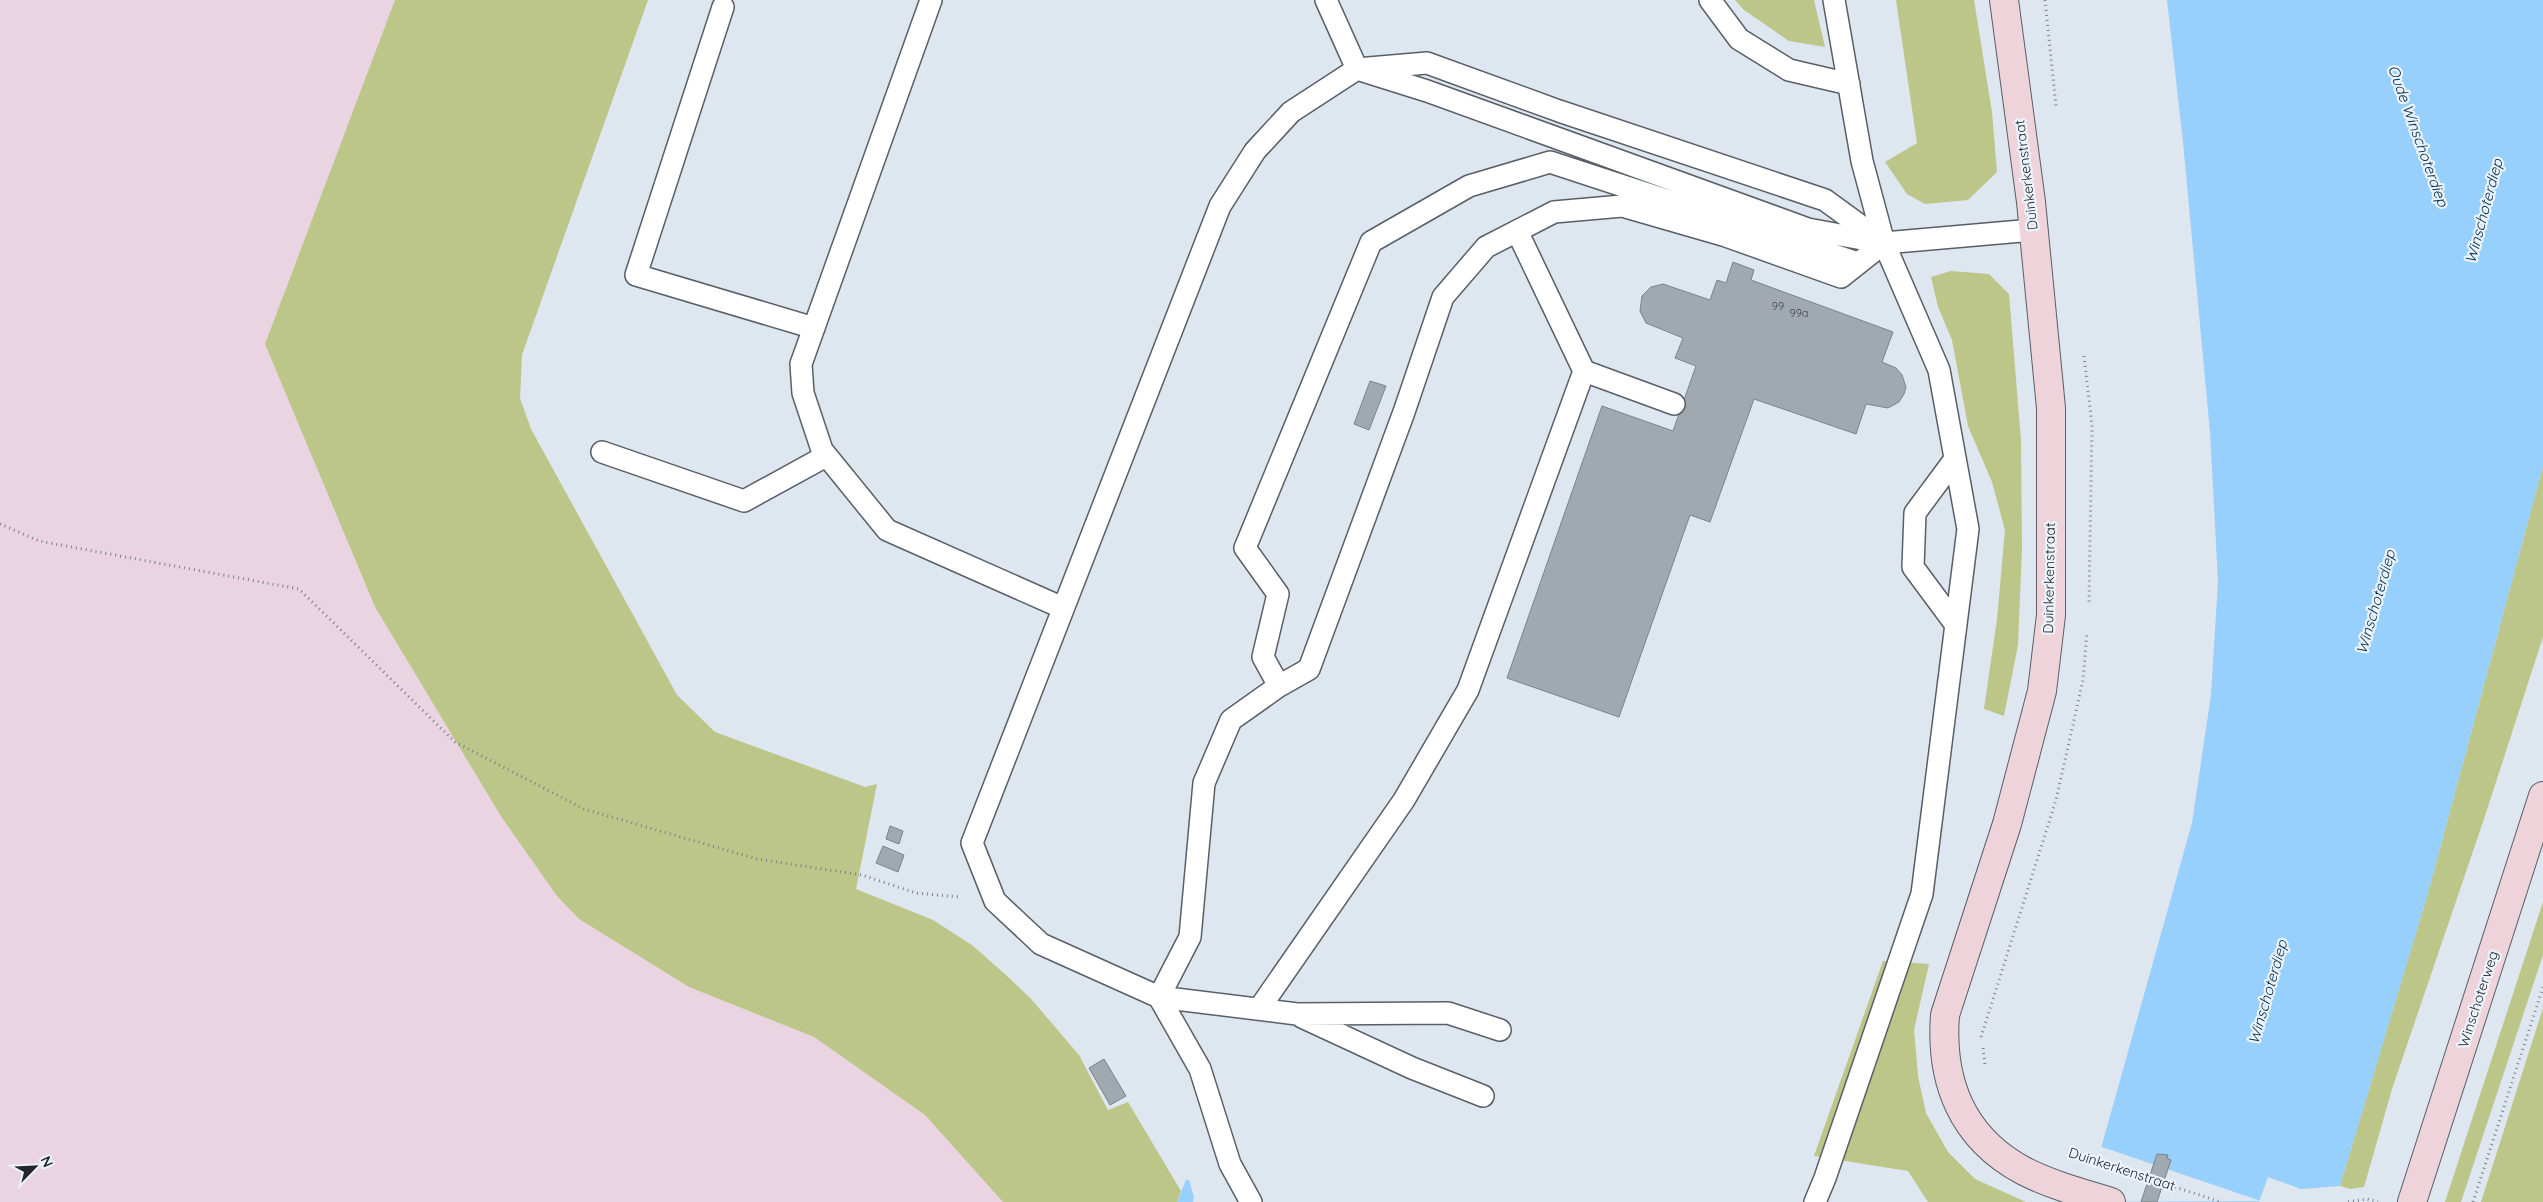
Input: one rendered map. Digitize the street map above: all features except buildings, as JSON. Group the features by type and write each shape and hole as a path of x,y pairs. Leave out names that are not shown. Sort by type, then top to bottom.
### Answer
{"main road":[{"name":"Duinkerkenstraat","path":"2004,0 2033,230 2051,408 2050,624 2042,691 2007,824 1945,1015 1943,1045 1947,1074 1955,1098 1967,1121 1983,1141 2002,1158 2041,1179 2111,1202"},
{"name":"Winschoterweg","path":"2412,1202 2543,796"}],"lane":[{"path":"931,0 801,364 803,393 822,450 887,530 1063,608"},
{"path":"1326,0 1357,69 1427,91 1808,229 1884,243 2033,230"},
{"path":"1710,0 1739,39 1789,70 1849,84"},
{"path":"1821,1199 1922,894 1968,529 1939,370 1884,243 1862,161 1834,0"},
{"path":"722,7 636,276 814,328"},
{"path":"1500,1030 1448,1013 1297,1014 1159,996 1041,944 995,901 972,843 1220,206 1255,151 1291,112 1357,69 1427,63 1559,111 1825,200 1884,243"},
{"path":"1279,686 1263,657 1278,594 1245,548 1370,242 1469,186 1550,162 1858,263"},
{"path":"1159,996 1190,937 1204,783 1231,720 1279,686 1309,669 1404,412 1443,296 1486,247 1554,212 1622,206 1726,236 1841,276 1884,243"},
{"path":"1517,231 1584,371 1674,404"},
{"path":"1260,1010 1404,800 1468,690 1584,371"},
{"path":"602,452 744,502 826,456"},
{"path":"1955,459 1915,513 1913,567 1956,625"},
{"path":"1159,996 1200,1069 1230,1164 1251,1202"},
{"path":"1297,1014 1412,1068 1483,1096"}],"path":[{"path":"0,524 39,541 299,590 455,742 584,809 757,859 862,875 916,893 995,901"},
{"path":"2474,1202 2543,987"},
{"name":"Duinkerkenstraat","path":"2126,1171 2221,1202"},
{"path":"2348,1202 2367,1199 2378,1202"}],"shaded area":[{"path":"0,0 395,0 265,344 375,607 502,818 557,896 579,919 689,987 814,1037 925,1115 1003,1202 0,1202"}],"green space":[{"path":"395,0 648,0 522,355 520,398 531,429 677,695 715,732 865,787 877,784 856,889 933,920 972,945 1032,1000 1079,1055 1108,1110 1128,1102 1181,1191 1177,1202 1003,1202 925,1115 814,1037 689,987 579,919 557,896 502,818 375,607 265,344"},
{"path":"1735,0 1814,0 1825,47 1789,41 1744,10"},
{"path":"1896,0 1974,0 1992,112 1997,172 1968,200 1925,204 1907,194 1885,162 1917,143"},
{"path":"1951,271 1989,274 2009,294 2021,440 2022,548 2018,645 2004,716 1984,709 1997,619 2005,530 1992,482 1968,426 1952,340 1938,307 1931,277"},
{"path":"2543,466 2543,637 2484,819 2392,1089 2364,1187 2350,1189 2340,1186 2428,893"},
{"path":"2543,902 2543,955 2461,1202 2445,1202"},
{"path":"1883,961 1929,964 1914,1030 1918,1076 1926,1113 1948,1152 1975,1179 2026,1202 1928,1202 1908,1171 1814,1156"},
{"path":"2543,1008 2543,1202 2481,1202"}],"water":[{"path":"2167,0 2543,0 2543,466 2428,893 2340,1186 2301,1189 2268,1177 2259,1202 2086,1202 2192,823 2211,695 2218,581 2210,432 2183,142"},
{"path":"1186,1180 1189,1180 1194,1197 1193,1202 1177,1202"}],"pier":[{"path":"2099,1146 2261,1201 2083,1202"}],"water label":[{"name":"Oude Winschoterdiep","path":"2418,136"},
{"name":"Winschoterdiep","path":"2484,211"},
{"name":"Winschoterdiep","path":"2376,602"},
{"name":"Winschoterdiep","path":"2268,992"}]}
